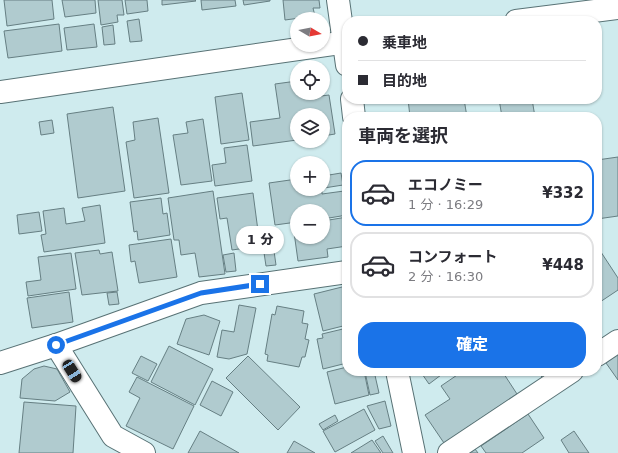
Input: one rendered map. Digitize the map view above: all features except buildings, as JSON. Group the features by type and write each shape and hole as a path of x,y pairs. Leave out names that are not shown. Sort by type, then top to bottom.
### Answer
{"street":[{"path":"338,0 342,24"},
{"path":"555,16 618,8"},
{"path":"0,92 342,42"},
{"path":"0,363 56,345 201,293 342,273"},
{"path":"602,351 618,340"},
{"path":"56,345 113,436 144,453"},
{"path":"398,376 414,453"},
{"path":"449,453 564,376"}],"route":[{"path":"56,345 201,293 260,284"}]}
